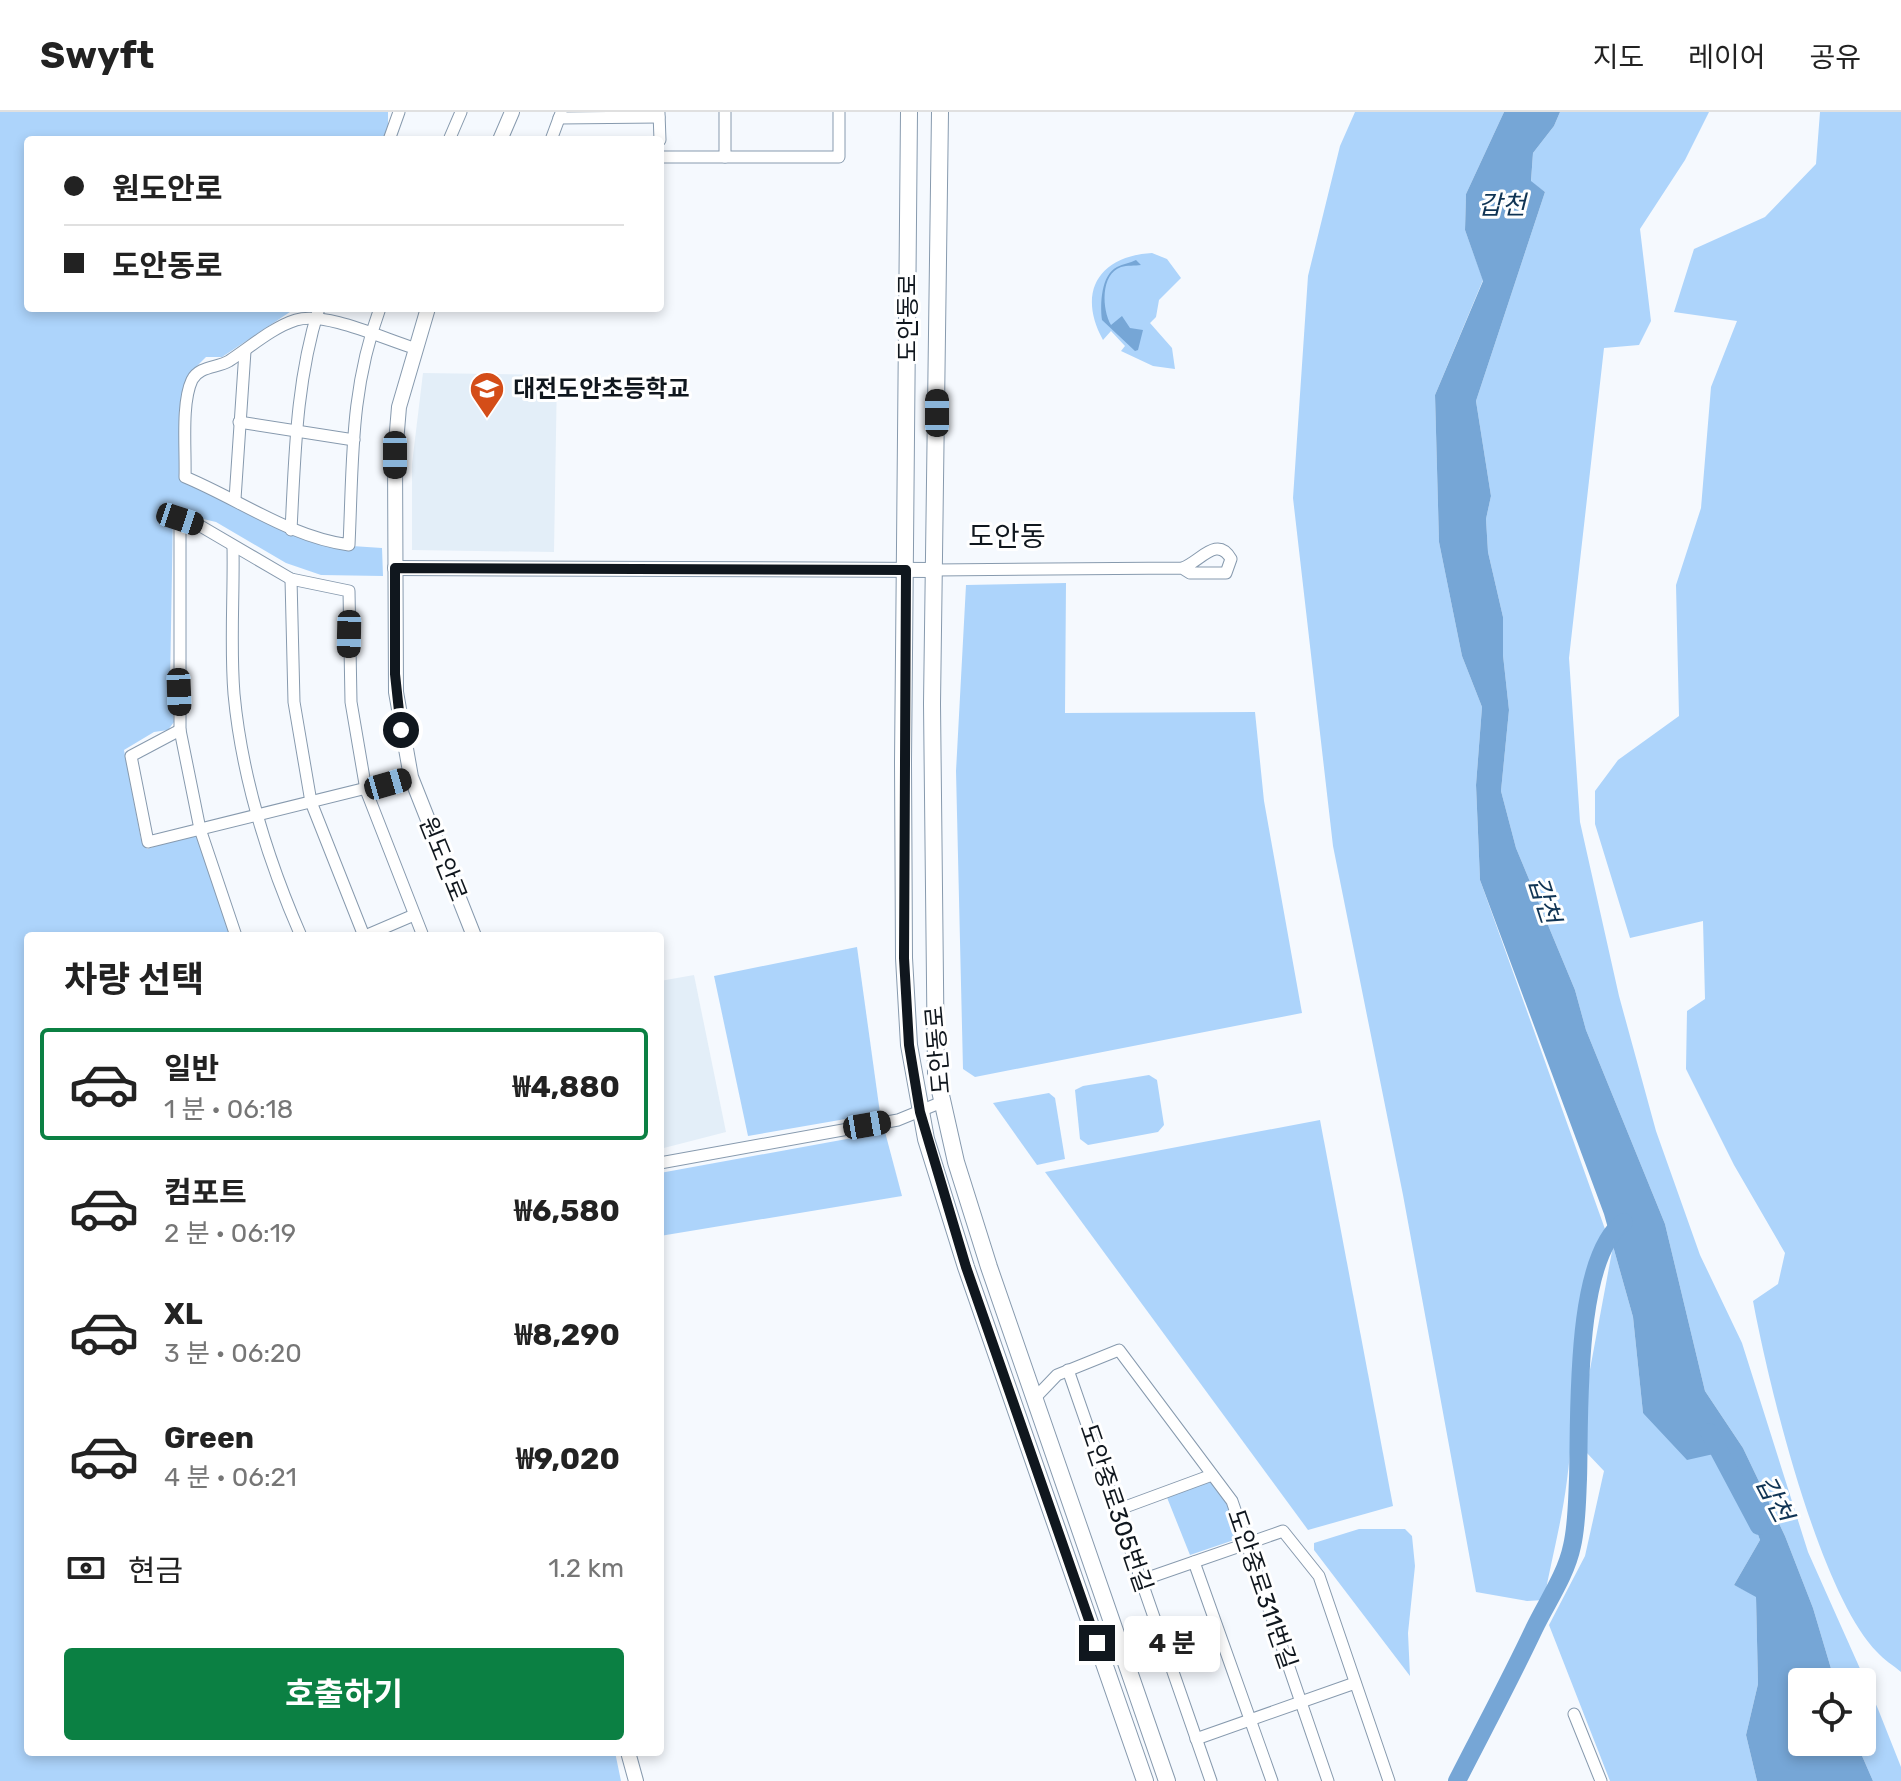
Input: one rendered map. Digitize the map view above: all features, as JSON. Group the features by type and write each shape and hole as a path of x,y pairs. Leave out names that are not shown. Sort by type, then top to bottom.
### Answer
{"main road":[{"name":"도안동로","path":"909,112 904,958 909,1045 920,1112 966,1267 1145,1781"},
{"name":"도안동로","path":"940,112 933,1034 942,1102 956,1162 1023,1369 1167,1781"}],"street":[{"path":"390,136 399,112"},
{"path":"451,136 461,112"},
{"path":"502,136 512,112"},
{"path":"725,112 725,157"},
{"path":"664,157 839,157 839,112"},
{"path":"552,136 560,115 659,115 660,136"},
{"path":"378,312 370,334 355,398 349,545 321,542 291,530 235,499 185,477 187,406 193,377 245,351 295,320 318,312 370,334 414,348"},
{"path":"291,530 294,432 303,371 318,312"},
{"name":"원도안로","path":"427,312 399,407 396,692 411,777 472,932"},
{"path":"235,499 245,351"},
{"path":"239,422 354,440"},
{"path":"235,932 200,829 180,730 180,519 291,579 349,591 351,702 366,790 421,932"},
{"path":"233,546 234,693 255,815 299,932"},
{"path":"395,568 1182,568"},
{"path":"291,579 294,702 311,802 363,932"},
{"path":"180,730 131,756 148,842 411,777"},
{"path":"374,932 414,915"},
{"path":"664,1162 898,1120 942,1102"},
{"name":"도안중로311번길","path":"1063,1373 1119,1350 1232,1501 1328,1781"},
{"path":"1023,1369 1063,1373"},
{"path":"1034,1399 1063,1373"},
{"name":"도안중로305번길","path":"1063,1373 1117,1510 1211,1781"},
{"path":"1117,1510 1212,1475"},
{"path":"1142,1580 1283,1531 1319,1576 1389,1781"},
{"path":"1194,1562 1272,1781"},
{"path":"1196,1739 1355,1683"},
{"path":"1574,1714 1601,1781"},
{"path":"629,1756 636,1781"}],"shaded area":[{"path":"0,112 388,112 385,136 24,136 24,312 290,312 222,357 206,357 188,375 185,479 322,544 382,548 383,576 321,575 286,563 216,522 173,512 170,685 174,722 168,730 154,732 124,750 141,839 147,849 195,833 237,932 24,932 24,1756 616,1756 621,1781 0,1781"},
{"path":"1355,112 1504,112 1466,194 1465,230 1483,280 1435,395 1439,542 1462,656 1482,707 1476,785 1480,880 1605,1229 1584,1289 1567,1480 1544,1600 1527,1601 1476,1592 1403,1195 1333,846 1293,498 1308,276 1340,146"},
{"path":"1560,112 1709,112 1685,160 1640,229 1651,321 1639,345 1604,348 1569,658 1580,822 1619,996 1656,1131 1700,1255 1742,1343 1808,1552 1860,1668 1831,1668 1813,1608 1785,1536 1743,1448 1705,1391 1665,1224 1586,1030 1575,990 1516,848 1501,791 1509,710 1503,655 1503,617 1488,552 1486,519 1491,496 1476,401 1545,192 1531,182 1533,153 1554,126"},
{"path":"1820,112 1901,112 1901,1672 1877,1652 1856,1623 1835,1584 1816,1537 1784,1434 1753,1301 1778,1284 1785,1253 1734,1165 1686,1069 1687,1011 1705,999 1703,921 1630,938 1595,824 1595,791 1618,760 1679,716 1676,585 1701,508 1711,387 1737,321 1674,312 1694,249 1765,217 1816,164"},
{"path":"1152,253 1167,259 1181,278 1159,300 1156,317 1150,323 1172,348 1175,369 1153,366 1121,351 1125,346 1111,331 1103,340 1095,323 1093,293 1106,269 1118,261"},
{"name":"대전도안초등학교","path":"423,373 557,375 554,552 412,550 412,464"},
{"path":"1066,583 1065,713 1255,712 1264,801 1302,1013 975,1077 963,1069 956,771 966,585"},
{"path":"857,947 880,1113 748,1136 714,976"},
{"path":"694,975 726,1132 664,1148 664,980"},
{"path":"1149,1075 1157,1080 1164,1125 1158,1132 1088,1145 1080,1139 1075,1090"},
{"path":"1049,1093 1055,1098 1065,1159 1037,1165 993,1103"},
{"path":"1320,1120 1393,1506 1308,1530 1045,1172"},
{"path":"885,1132 902,1196 664,1235 664,1172"},
{"path":"1613,1246 1633,1317 1643,1413 1727,1451 1760,1540 1734,1585 1756,1596 1758,1684 1746,1735 1757,1781 1610,1781 1549,1625 1585,1556 1604,1471 1586,1452 1583,1407"},
{"path":"1207,1481 1224,1496 1238,1534 1234,1540 1190,1555 1166,1495"},
{"path":"1359,1529 1405,1529 1412,1536 1415,1566 1408,1633 1410,1676 1314,1550 1314,1543"},
{"path":"1876,1705 1901,1767 1901,1781 1873,1781 1862,1756 1876,1756"}],"water":[{"name":"갑천","path":"1504,112 1560,112 1554,126 1533,153 1531,181 1545,192 1476,401 1491,496 1486,519 1488,552 1503,617 1503,655 1509,710 1501,791 1516,848 1575,990 1586,1030 1665,1224 1705,1391 1743,1448 1785,1536 1813,1608 1831,1668 1788,1668 1788,1756 1862,1756 1873,1781 1757,1781 1746,1735 1758,1684 1756,1597 1734,1585 1760,1540 1727,1451 1687,1460 1643,1413 1633,1317 1604,1214 1480,880 1476,785 1482,707 1462,656 1439,542 1435,395 1483,281 1465,230 1466,194"},
{"path":"1136,260 1141,265 1123,266 1114,271 1106,284 1105,293 1111,325 1122,316 1130,328 1143,330 1138,350 1135,351 1102,320 1101,306 1103,290 1108,276 1119,266"}],"waterway":[{"path":"1457,1781 1569,1557 1576,1512 1580,1381 1588,1303 1607,1241 1624,1222"},
{"name":"갑천","path":"1709,1432 1759,1526"}],"place":[{"name":"대전도안초등학교","path":"487,420"}],"district":[{"name":"도안동","path":"1007,536"}],"route":[{"path":"401,730 395,674 395,568 906,570 904,958 909,1045 920,1112 966,1267 1097,1643"}]}
